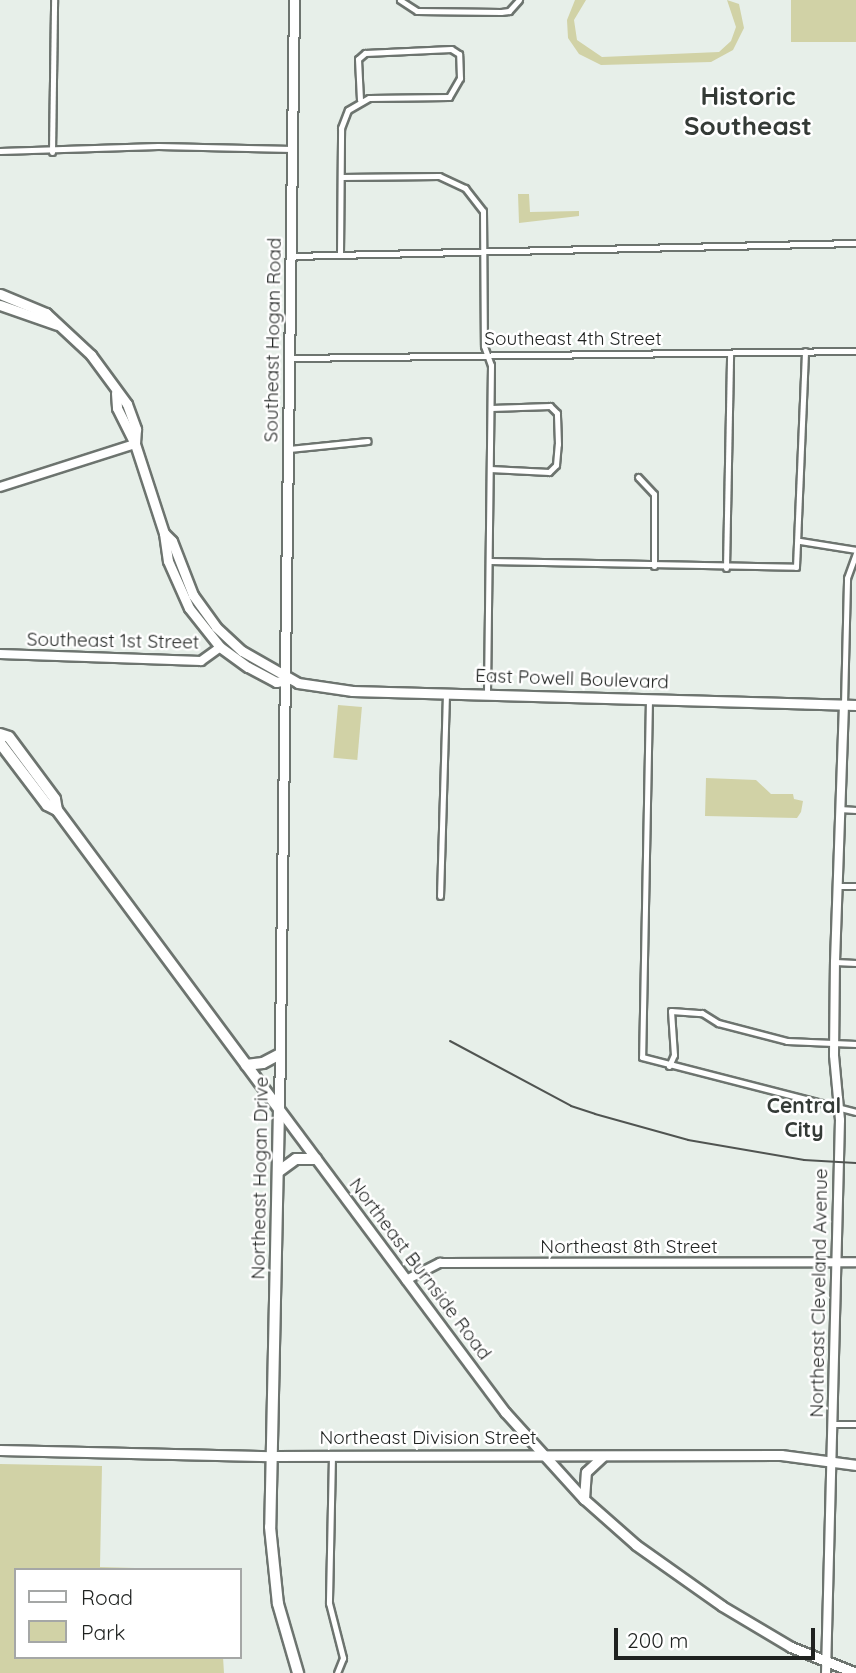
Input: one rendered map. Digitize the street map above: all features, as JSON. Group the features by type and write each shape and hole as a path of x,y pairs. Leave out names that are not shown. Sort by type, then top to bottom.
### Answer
{"highway":[{"name":"Northeast Burnside Road","path":"57,810 47,805 9,755 0,743 0,734 9,737 44,785 57,810 279,1109"},
{"path":"9,755 16,756 44,785"},
{"path":"246,1065 263,1063 280,1054"},
{"name":"Northeast Hogan Drive","path":"279,1109 271,1456 273,1574 298,1673"},
{"path":"278,1172 296,1159 316,1159"}],"main road":[{"name":"Southeast Hogan Road","path":"287,680 294,0"},
{"name":"East Powell Boulevard","path":"0,294 47,313 91,355 116,393 125,431 135,444 164,533 204,611 230,641 287,680"},
{"name":"East Powell Boulevard","path":"0,305 57,325"},
{"path":"0,487 135,444"},
{"name":"East Powell Boulevard","path":"164,533 162,544 172,573 194,617 220,647 258,674 276,682 287,680 334,690 856,705"},
{"path":"194,617 204,611"},
{"name":"Southeast 1st Street","path":"0,654 201,661 220,647"},
{"name":"Northeast Hogan Drive","path":"279,1109 287,680"},
{"name":"Northeast Cleveland Avenue","path":"830,1669 831,1461 839,1109 834,1044 835,962 844,705"},
{"name":"Northeast Burnside Road","path":"279,1109 406,1280 542,1455 584,1499 704,1594 830,1669 856,1673"},
{"name":"Northeast 8th Street","path":"406,1280 440,1263 856,1262"},
{"name":"Northeast Division Street","path":"0,1450 332,1457 781,1455 856,1465"},
{"path":"584,1499 589,1467 606,1455"}],"street":[{"path":"52,152 54,0"},
{"path":"400,0 416,11 486,12 509,11 519,0"},
{"path":"340,254 341,128 348,110 360,100 449,97 460,78 459,54 451,49 365,52 358,59 360,100"},
{"path":"0,151 52,152 158,146 292,149"},
{"path":"341,177 431,175 457,182 483,211 491,408 487,694"},
{"path":"291,256 856,243"},
{"path":"490,561 726,568 796,567 800,541 805,351"},
{"name":"Southeast 4th Street","path":"290,358 856,351"},
{"path":"726,568 730,353"},
{"path":"490,468 549,472 556,464 558,444 557,414 550,405 491,408"},
{"path":"289,449 368,442"},
{"path":"638,477 654,494 654,566"},
{"path":"800,541 856,552 848,578 844,705"},
{"path":"440,896 446,693"},
{"path":"649,699 642,1057 856,1112"},
{"path":"839,809 856,810"},
{"path":"837,886 856,886"},
{"path":"835,962 856,962"},
{"path":"669,1066 674,1043 671,1011 702,1013 718,1023 787,1041 856,1044"},
{"path":"832,1424 856,1424"},
{"path":"332,1457 329,1603 343,1658 337,1673"}],"green space":[{"path":"575,0 586,0 574,20 577,40 602,57 719,52 731,41 736,27 727,0 739,4 744,28 733,50 711,62 601,65 579,54 568,38 567,20"},
{"path":"791,0 856,0 856,42 791,42"},
{"path":"518,194 529,194 530,212 579,211 579,216 519,223"},
{"path":"338,705 362,707 357,760 333,758"},
{"path":"706,778 756,780 771,794 793,794 794,799 803,801 801,812 797,818 705,816"},
{"path":"0,1464 102,1466 100,1567 135,1568 14,1568 14,1659 223,1659 224,1673 0,1673"}],"tram line":[{"path":"450,1041 571,1106 595,1114 688,1140 804,1160 856,1163"}],"district":[{"name":"Historic Southeast","path":"748,111"},
{"name":"Central City","path":"804,1117"}]}
